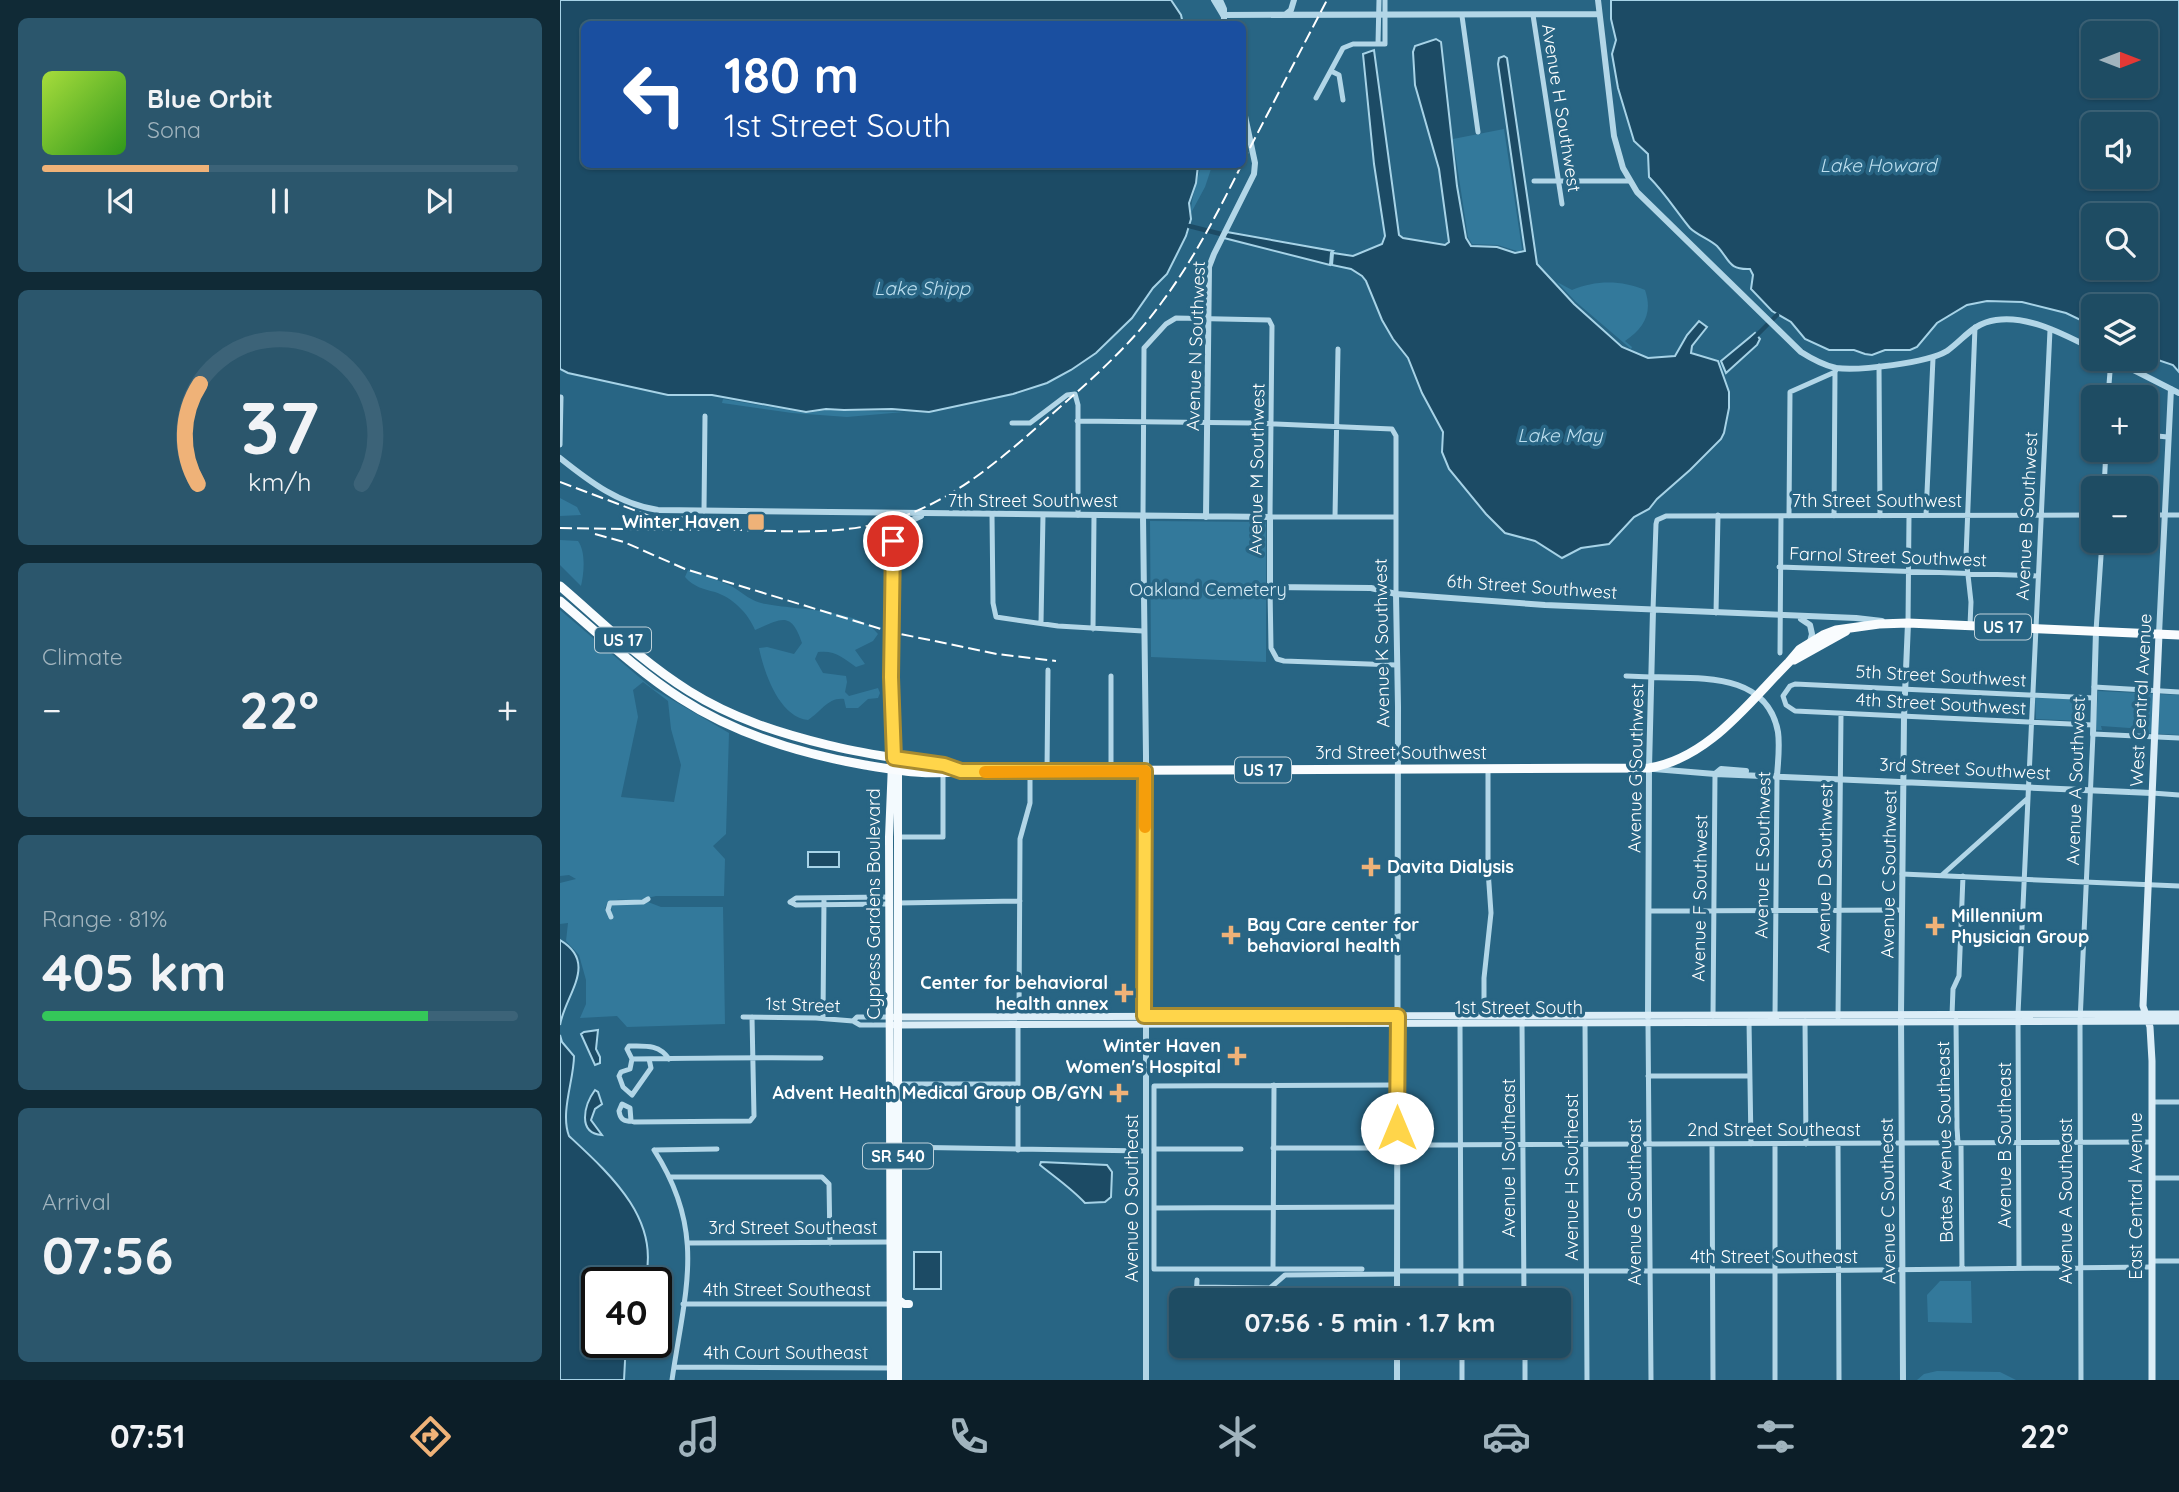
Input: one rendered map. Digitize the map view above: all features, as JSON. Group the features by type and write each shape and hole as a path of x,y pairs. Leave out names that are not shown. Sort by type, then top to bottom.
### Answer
{"highway":[{"name":"US 17","path":"560,586 660,670 715,706 751,722 798,737 855,752 894,758"},
{"name":"US 17","path":"560,601 653,679 709,715 755,735 793,747 854,763 894,769"},
{"name":"6th Street Southwest","path":"1894,623 2159,634"},
{"name":"US 17","path":"1649,768 1677,761 1699,749 1810,642 1836,630 1894,623"},
{"name":"US 17","path":"1789,662 1851,629"},
{"name":"US 17","path":"2159,634 2179,635"},
{"name":"3rd Street Southwest","path":"894,758 944,765 961,771"},
{"name":"3rd Street Southwest","path":"894,769 943,774 961,771 1649,768"}],"main road":[{"name":"West Central Avenue","path":"2147,1017 2143,1006 2159,634"},
{"name":"Cypress Gardens Boulevard","path":"894,758 894,1368 898,1380"},
{"name":"Cypress Gardens Boulevard","path":"892,901 898,837 894,769"},
{"path":"2147,1017 2179,1014"},
{"name":"1st Street South","path":"894,1021 1115,1016 1397,1020 2147,1017"},
{"path":"1093,1025 1097,1020 1115,1016"},
{"name":"1st Street South","path":"1460,1020 1484,1016 1522,1019"},
{"path":"2147,1017 2179,1021"},
{"name":"East Central Avenue","path":"2147,1017 2152,1102 2152,1380"},
{"name":"1st Street South","path":"894,1021 1018,1026 1397,1020"},
{"name":"Cypress Gardens Boulevard","path":"891,1380 898,1330 891,1275 898,1147 894,1114"},
{"path":"894,1303 909,1304"}],"street":[{"path":"1214,0 1223,15"},
{"path":"1220,0 1224,9 1224,21"},
{"path":"1286,14 1291,10 1294,0"},
{"path":"1294,0 1300,15"},
{"path":"1316,98 1341,51 1348,45 1385,44 1379,0"},
{"path":"1378,44 1385,0"},
{"path":"1598,0 1614,136 1629,181 1663,220 1801,352 1836,370"},
{"path":"1223,15 1599,14"},
{"name":"Avenue H Southwest","path":"1533,15 1562,204"},
{"path":"1583,15 1600,25"},
{"path":"1462,16 1478,132"},
{"path":"1331,71 1339,75 1343,100"},
{"name":"Avenue N Southwest","path":"1206,517 1209,267 1254,174 1255,163 1246,119"},
{"path":"1534,181 1629,181"},
{"path":"1143,516 1143,354 1146,345 1166,324 1176,318 1208,318"},
{"name":"Avenue M Southwest","path":"1208,318 1269,320 1271,323 1270,587 1271,648 1274,657 1284,661 1396,665"},
{"path":"1789,516 1790,392 1795,388 1836,370 1933,358 1948,350 1975,327 1993,320 2013,320 2050,330 2081,344"},
{"path":"1970,625 1966,573 1975,327"},
{"name":"Avenue B Southwest","path":"2028,798 2050,330"},
{"path":"1335,517 1338,348"},
{"path":"1926,515 1933,358"},
{"path":"1879,366 1880,516"},
{"path":"1834,516 1836,370"},
{"path":"2136,371 2179,393"},
{"name":"West Central Avenue","path":"2159,634 2171,389"},
{"path":"1012,423 1030,423 1071,393 1078,398 1078,516"},
{"path":"560,445 561,397"},
{"path":"704,511 705,416"},
{"path":"1077,421 1335,426"},
{"name":"Avenue K Southwest","path":"1335,426 1393,429 1395,436 1397,1288"},
{"path":"2158,436 2168,437"},
{"name":"7th Street Southwest","path":"560,458 603,490 629,503 658,510 1395,517"},
{"path":"893,514 891,677 894,758"},
{"path":"893,532 896,527 925,514"},
{"path":"992,515 993,603 996,616 1093,629 1143,631"},
{"path":"1041,623 1043,515"},
{"name":"7th Street Southwest","path":"1662,517 2081,515"},
{"path":"2158,515 2179,515"},
{"path":"1093,629 1094,516"},
{"name":"Avenue O Southeast","path":"1143,516 1146,1380"},
{"path":"1716,613 1718,516"},
{"path":"1780,653 1781,516"},
{"name":"Avenue C Southwest","path":"1901,1018 1909,516"},
{"name":"Avenue G Southwest","path":"1648,1019 1651,677 1656,524 1662,517"},
{"name":"Avenue A Southwest","path":"2080,1018 2101,553"},
{"name":"Farnol Street Southwest","path":"1779,567 2038,576"},
{"name":"6th Street Southwest","path":"1270,587 1371,587 1396,594 1653,610 1829,617 1894,623"},
{"path":"1792,616 1805,620 1810,625 1810,642"},
{"path":"1047,772 1048,670"},
{"path":"1111,676 1111,771"},
{"path":"1626,676 1722,680 1740,685 1756,695"},
{"name":"5th Street Southwest","path":"1788,708 1783,696 1788,688 1795,684 2094,698"},
{"path":"2094,687 2179,692"},
{"name":"Avenue E Southwest","path":"1756,695 1771,712 1777,728 1775,1018"},
{"name":"4th Street Southwest","path":"1788,708 1795,711 2093,725"},
{"name":"Avenue D Southwest","path":"1838,1018 1840,713"},
{"path":"2092,734 2179,738"},
{"path":"1484,1016 1484,981 1491,913 1488,870 1488,768"},
{"name":"3rd Street Southwest","path":"1649,768 1715,774 2152,793"},
{"path":"1019,1017 1020,839 1030,803 1030,772"},
{"path":"898,837 943,837 943,774"},
{"name":"Avenue F Southwest","path":"1713,1019 1715,774"},
{"path":"2152,793 2179,795"},
{"path":"1942,875 2028,798"},
{"path":"2018,1018 2028,798"},
{"path":"1902,874 2179,886"},
{"name":"Bates Avenue Southeast","path":"1962,1269 1961,1145 1958,1143 1953,989 1959,976 1963,876"},
{"path":"823,901 796,905 790,902 796,898 823,901 1020,901"},
{"path":"611,917 608,910 610,903 643,902 648,899"},
{"path":"823,901 823,1018"},
{"path":"1648,911 1902,910"},
{"name":"1st Street","path":"753,1058 748,1017 823,1018 853,1021 860,1025 894,1021"},
{"path":"1749,1018 1751,1144"},
{"path":"1805,1018 1806,1144"},
{"name":"Avenue C Southeast","path":"1901,1018 1903,1380"},
{"name":"Avenue B Southeast","path":"2018,1018 2020,1268"},
{"name":"Avenue A Southeast","path":"2080,1018 2081,1380"},
{"name":"Avenue I Southeast","path":"1522,1019 1524,1288"},
{"name":"Avenue H Southeast","path":"1585,1019 1587,1380"},
{"name":"Avenue G Southeast","path":"1648,1019 1651,1380"},
{"path":"1460,1020 1461,1288"},
{"path":"1018,1026 1018,1150"},
{"path":"649,1059 651,1068 632,1096 623,1087 619,1076 621,1072 630,1069 632,1059 626,1049 629,1046 653,1046 668,1059"},
{"path":"631,1121 750,1121 754,1116 753,1058"},
{"path":"632,1059 821,1058"},
{"path":"1648,1076 1749,1076"},
{"path":"894,1086 1018,1084"},
{"path":"1362,1269 1154,1269 1154,1086 1396,1085"},
{"path":"1273,1269 1274,1086"},
{"path":"2152,1102 2179,1102"},
{"name":"2nd Street Southeast","path":"1273,1148 1461,1144 2152,1142"},
{"path":"1712,1144 1713,1380"},
{"path":"1775,1144 1775,1380"},
{"path":"1838,1144 1839,1380"},
{"path":"898,1147 1146,1151"},
{"path":"672,1380 689,1262 688,1243 684,1216 670,1177 654,1150 717,1149"},
{"path":"1154,1149 1241,1149"},
{"path":"670,1177 822,1177 829,1184 830,1243"},
{"path":"2152,1178 2179,1178"},
{"path":"1154,1208 1397,1206"},
{"name":"3rd Street Southeast","path":"688,1243 894,1242"},
{"name":"4th Street Southeast","path":"1197,1288 1197,1284 1270,1288 1285,1275 1461,1270 1649,1269 1653,1272 2081,1268 2179,1261"},
{"name":"4th Street Southeast","path":"683,1304 894,1303"},
{"path":"1397,1358 1397,1380"},
{"path":"1462,1358 1462,1380"},
{"path":"1525,1358 1525,1380"},
{"name":"4th Court Southeast","path":"674,1367 894,1368"}],"green space":[{"path":"1504,129 1522,249 1520,252 1498,245 1472,244 1468,237 1453,139"},
{"path":"1200,168 1211,168 1191,213"},
{"path":"1557,282 1572,290 1608,282 1645,290 1648,306 1645,319 1637,331 1625,341 1631,349 1576,302"},
{"path":"723,399 806,413 826,410 904,412 847,417 792,413 722,403"},
{"path":"560,498 577,507 581,515 560,516"},
{"name":"Oakland Cemetery","path":"1150,521 1266,522 1266,662 1151,657"},
{"path":"560,540 578,541 581,546 584,563 581,586 560,565"},
{"path":"688,570 728,584 761,603 842,615 869,626 878,634 873,641 855,650 865,664 856,667 830,652 818,652 815,659 823,673 846,676 845,692 849,696 878,688 878,698 868,699 858,708 846,708 844,699 833,700 808,720 789,711 774,692 759,648 767,647 794,654 802,643 794,626 784,620 755,630 734,602 688,580 685,577"},
{"path":"560,610 652,688 729,733 726,834 713,846 725,859 724,896 656,896 612,901 608,902 605,908 611,920 614,918 612,905 648,902 661,907 723,907 725,1024 627,1027 617,1016 580,1018 586,1004 586,980 579,955 566,941 568,923 560,924 560,883 576,879 569,875 560,876","holes":["643,682 668,701 671,729 681,765 674,802 621,797 638,717 633,690"]},
{"path":"2098,691 2179,695 2179,735 2101,726 2102,730 2095,730"},
{"path":"2035,698 2084,702 2083,721 2036,719"},
{"path":"1940,1281 1971,1281 1972,1323 1928,1322 1927,1295"},
{"path":"1937,1371 2000,1372 2016,1380 1917,1380 1924,1374"}],"water":[{"name":"Lake Shipp","path":"560,0 1171,0 1181,15 1182,21 581,21 581,168 1198,168 1189,203 1191,219 1186,236 1167,274 1153,288 1132,318 1096,353 1071,370 1047,383 1013,394 929,412 826,409 806,412 712,395 668,395 560,369"},
{"name":"Lake Howard","path":"1611,0 2179,0 2179,372 2173,365 2158,360 2158,294 2081,294 2081,320 2066,313 2022,302 1987,301 1967,305 1937,323 1917,347 1910,350 1885,350 1872,355 1854,350 1829,350 1805,339 1791,322 1772,311 1751,289 1753,275 1750,269 1733,266 1717,246 1690,228 1649,177 1648,154 1634,141 1618,88 1612,54 1616,40 1611,19"},
{"name":"Lake May","path":"1436,39 1441,42 1457,186 1466,238 1471,246 1497,247 1515,253 1525,251 1498,64 1499,58 1504,56 1507,58 1537,264 1574,304 1622,347 1648,358 1675,356 1699,321 1707,327 1692,346 1691,353 1718,361 1729,392 1729,408 1721,439 1690,470 1649,509 1634,517 1609,544 1581,548 1562,558 1535,541 1505,533 1449,469 1442,452 1443,432 1422,393 1408,358 1382,320 1366,281 1351,269 1332,265 1333,253 1353,256 1382,244 1385,236 1374,164 1363,54 1374,50 1399,235 1445,245 1449,242 1439,169 1415,85 1415,46"},
{"path":"1227,232 1333,251 1330,265 1224,238"},
{"path":"1755,333 1760,339 1757,345 1726,373 1721,361"},
{"path":"808,852 839,852 839,867 808,867"},
{"path":"560,940 571,949 577,959 578,969 560,1025"},
{"path":"598,1030 596,1049 600,1063 595,1065 581,1034"},
{"path":"560,1035 562,1042 574,1056 566,1117 569,1136 601,1166 629,1200 646,1239 648,1260 647,1267 581,1267 581,1358 625,1358 624,1380 560,1380"},
{"path":"595,1090 602,1104 595,1109 591,1120 602,1135 594,1133 586,1124 586,1110"},
{"path":"1041,1162 1107,1165 1112,1172 1111,1197 1105,1202 1085,1203 1040,1165"},
{"path":"914,1252 941,1252 941,1289 914,1289"}],"waterway":[{"path":"1189,226 1225,235"},
{"path":"1753,339 1777,315"}],"railway":[{"path":"1246,155 1327,0"},
{"path":"560,528 836,530 894,519 943,498 988,468 1030,433 1096,375 1137,333 1185,269 1240,168"},
{"path":"560,482 671,524"},
{"path":"662,517 726,517"},
{"path":"595,534 624,542 685,569 891,632 997,654 1056,661"}],"slow traffic":[{"path":"985,772 1145,771 1145,827"}],"place":[{"name":"Winter Haven","path":"756,522"},
{"name":"Davita Dialysis","path":"1371,867"},
{"name":"Millennium Physician Group","path":"1935,926"},
{"name":"Bay Care center for behavioral health","path":"1231,935"},
{"name":"Center for behavioral health annex","path":"1124,993"},
{"name":"Winter Haven Women's Hospital","path":"1237,1056"},
{"name":"Advent Health Medical Group OB/GYN","path":"1119,1093"}],"route":[{"path":"893,541 891,708 894,758 944,765 961,771 1145,771 1144,1016 1398,1016 1397,1128"}]}
